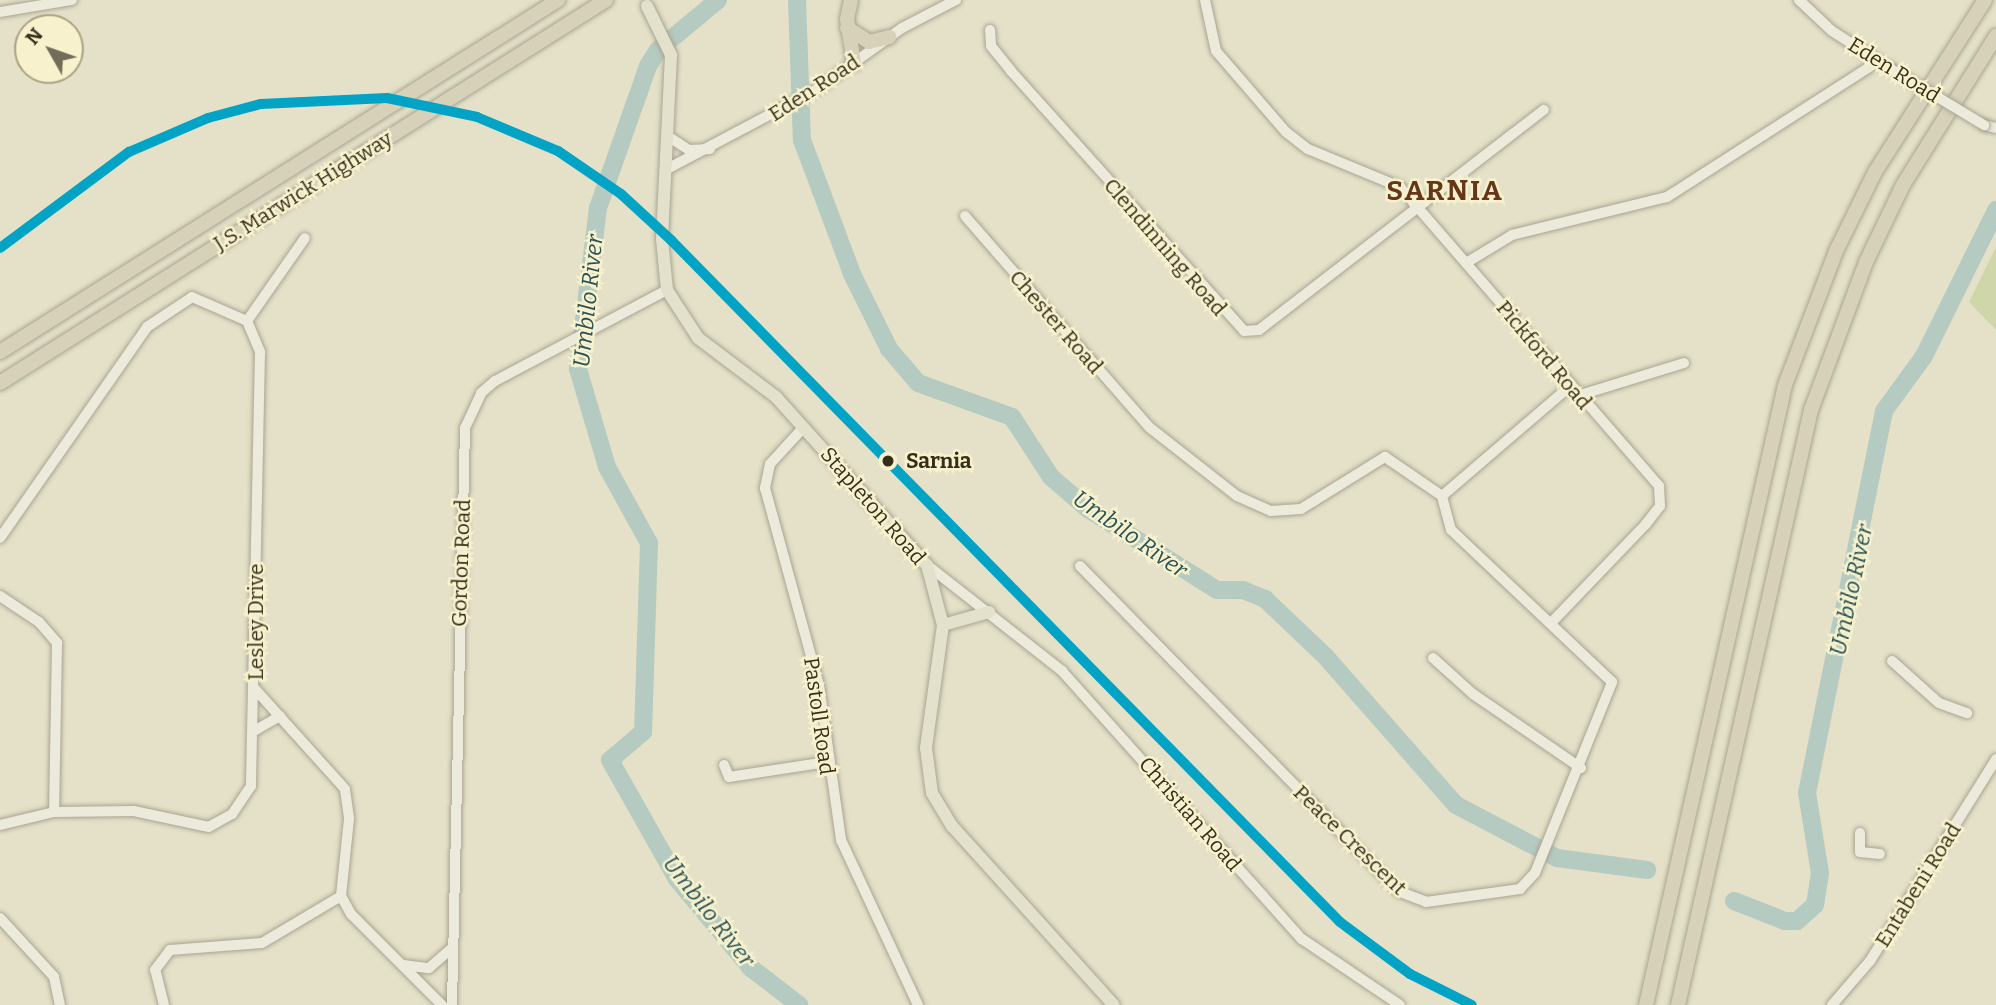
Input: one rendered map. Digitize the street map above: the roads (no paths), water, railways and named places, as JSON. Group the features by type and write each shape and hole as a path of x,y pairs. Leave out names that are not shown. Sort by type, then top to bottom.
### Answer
{"highway":[{"name":"J.S. Marwick Highway","path":"0,352 558,0"},
{"name":"J.S. Marwick Highway","path":"0,383 606,0"},
{"path":"851,0 847,28 855,63"},
{"path":"1646,1005 1764,460 1810,314 1882,160 1985,0"},
{"path":"847,28 869,41 889,37"},
{"path":"1678,1005 1794,470 1838,331 1903,185 1996,36"}],"main road":[{"name":"Stapleton Road","path":"648,6 664,30 671,55 662,239 667,290 698,338 776,397 927,565 943,625 926,748 939,807 1114,1005"},
{"path":"943,625 989,612"}],"street":[{"path":"0,12 72,0"},
{"name":"Eden Road","path":"667,170 772,116 816,90 889,37 957,0"},
{"name":"Pickford Road","path":"1205,0 1216,51 1286,132 1308,149 1394,183 1418,206 1569,387 1653,477 1660,506 1552,622"},
{"name":"Eden Road","path":"1799,0 1832,31 1984,125 1996,128"},
{"name":"Clendinning Road","path":"990,30 991,46 1010,71 1244,331 1259,330 1544,110"},
{"path":"1465,263 1512,235 1659,200 1879,61"},
{"path":"669,137 689,150 714,148"},
{"name":"Chester Road","path":"965,216 1149,427 1237,496 1271,511 1311,506 1377,458 1391,459 1442,496"},
{"path":"0,538 147,327 192,297 247,321 305,238"},
{"name":"Gordon Road","path":"452,1005 451,949 465,428 481,393 495,382 569,345 667,290"},
{"name":"Lesley Drive","path":"247,321 260,352 255,689 348,796 341,896"},
{"path":"1577,396 1684,363"},
{"path":"1552,622 1451,530 1442,496 1569,387"},
{"name":"Pastoll Road","path":"803,428 770,464 765,488 817,676 827,762 841,840 918,1005"},
{"name":"Christian Road","path":"927,565 989,612 1080,689 1302,939 1400,1005"},
{"name":"Peace Crescent","path":"1080,566 1398,891 1426,902 1514,890 1535,873 1581,768 1612,682 1552,622"},
{"path":"0,596 39,622 57,643 54,812"},
{"path":"1433,658 1473,694 1581,768"},
{"path":"1892,661 1939,703 1967,713"},
{"path":"0,825 54,812 150,812 194,826 220,823 251,786 255,689"},
{"path":"254,731 280,716"},
{"name":"Entabeni Road","path":"1832,1005 1870,961 1996,759"},
{"path":"724,765 729,777 827,762"},
{"path":"1860,833 1860,852 1880,854"},
{"path":"164,1005 155,970 170,950 262,943 341,896 399,963 442,1005"},
{"path":"0,918 54,976 60,1005"},
{"path":"399,963 429,968 451,949"}],"waterway":[{"name":"Umbilo River","path":"718,0 658,50 648,66 598,208 578,369 607,467 649,543 643,732 610,760 677,879 751,968 799,1005"},
{"name":"Umbilo River","path":"797,0 802,140 852,274 889,349 918,383 1012,417 1051,477 1088,509 1217,590 1243,590 1265,599 1325,656 1456,805 1557,858 1647,870"},
{"name":"Umbilo River","path":"1734,901 1785,921 1797,921 1815,905 1820,873 1807,793 1884,411 1924,356 1996,210"}],"place":[{"name":"Sarnia","path":"888,461"}],"district":[{"name":"SARNIA","path":"1445,191"}]}
